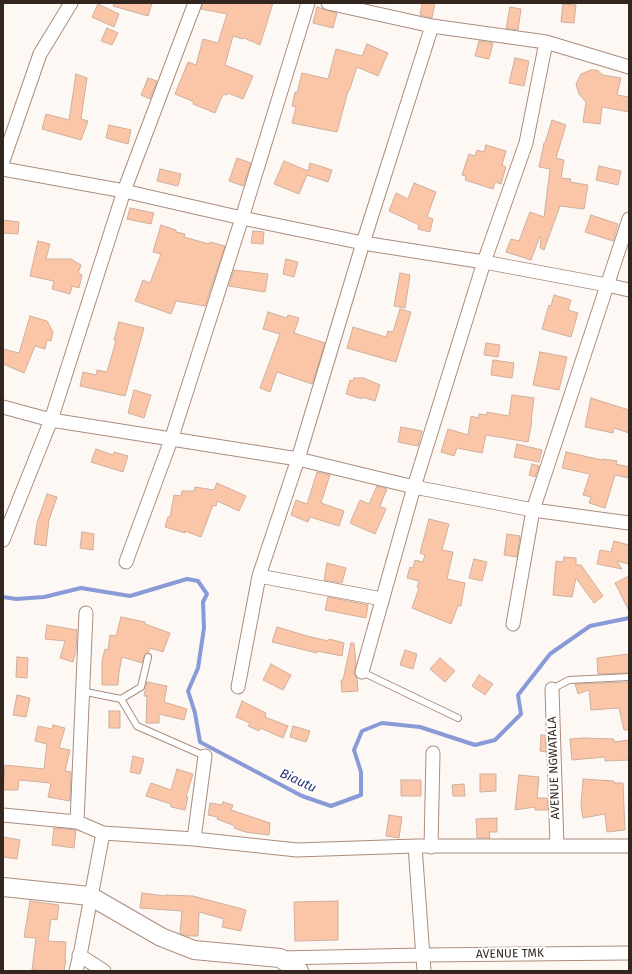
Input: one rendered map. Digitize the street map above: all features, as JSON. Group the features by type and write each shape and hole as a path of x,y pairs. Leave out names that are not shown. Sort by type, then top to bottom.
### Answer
{"street":[{"path":"3,161 40,54 71,3"},
{"path":"3,540 51,420 124,192 195,3"},
{"path":"126,562 171,440 242,218 308,3"},
{"path":"328,3 432,26 546,42 629,67"},
{"path":"238,687 259,576 298,459 363,243 432,26"},
{"path":"362,672 414,487 484,262 526,143 546,42"},
{"path":"3,169 124,192 363,243 484,262 629,290"},
{"path":"514,624 534,510 629,219"},
{"path":"3,408 51,420 298,459 414,487 534,510 629,523"},
{"path":"259,576 382,599"},
{"path":"77,822 81,691 86,613"},
{"name":"AVENUE NGWATALA","path":"552,689 557,846"},
{"path":"431,847 433,753"},
{"path":"194,839 205,756"},
{"path":"3,815 77,822 103,833 194,839 296,850 415,846 629,846"},
{"path":"76,971 103,833"},
{"path":"415,846 424,971"},
{"path":"3,887 90,896 161,938 194,950 280,958 299,971"},
{"name":"AVENUE TMK","path":"280,958 629,953"},
{"path":"79,955 104,971"}],"lane":[{"path":"81,691 121,699 141,687 148,657"},
{"path":"362,672 458,718"},
{"path":"552,689 569,680 629,677"},
{"path":"121,699 137,726 205,756"}],"building":[{"path":"114,3 152,3 148,16 113,6"},
{"path":"203,3 273,3 260,45 244,38 233,36 225,65 253,76 243,99 228,93 227,95 223,94 215,113 193,104 194,102 175,94 188,62 196,65 203,39 218,43 227,14 201,9"},
{"path":"422,3 435,3 432,18 420,15"},
{"path":"98,4 119,14 114,27 92,17"},
{"path":"563,4 576,5 574,23 561,22"},
{"path":"317,7 337,13 333,28 313,23"},
{"path":"510,7 521,9 518,30 506,28"},
{"path":"107,28 118,33 112,45 101,41"},
{"path":"479,41 493,43 489,59 475,56"},
{"path":"367,44 388,53 378,76 357,67 348,91 337,132 292,123 296,107 292,106 302,73 328,79 336,49 362,56"},
{"path":"515,58 529,61 524,86 509,83"},
{"path":"591,70 597,70 603,75 621,78 617,95 629,97 629,112 602,107 600,124 583,122 586,102 579,94 576,84 581,74"},
{"path":"76,74 87,78 81,119 88,121 81,140 42,129 46,114 69,120"},
{"path":"148,78 157,81 150,99 141,95"},
{"path":"552,120 566,125 556,158 564,160 561,178 571,179 570,182 588,185 584,209 560,206 544,250 540,248 540,236 531,260 506,252 511,239 519,241 530,212 544,217 550,169 539,167 544,143"},
{"path":"109,125 131,130 128,144 106,138"},
{"path":"486,145 506,151 502,165 506,167 501,184 495,182 493,189 465,180 466,176 462,175 469,154 475,156 477,150 484,152"},
{"path":"237,158 251,163 243,186 229,181"},
{"path":"284,161 308,171 310,163 332,170 328,182 307,175 299,194 274,184"},
{"path":"599,166 621,171 618,185 596,180"},
{"path":"160,169 181,174 178,186 157,181"},
{"path":"414,183 436,192 427,217 433,219 430,232 418,229 419,225 389,211 396,193 408,199"},
{"path":"130,208 154,213 151,224 127,219"},
{"path":"591,215 618,224 613,241 585,232"},
{"path":"3,220 19,222 18,234 3,233"},
{"path":"161,225 176,230 176,232 185,234 184,237 209,244 210,242 225,246 205,306 176,301 171,314 135,301 143,280 150,283 161,254 153,252"},
{"path":"253,231 264,232 263,244 251,243"},
{"path":"38,241 50,244 46,259 71,259 81,265 78,273 82,275 79,288 72,286 70,294 52,289 54,281 30,276"},
{"path":"286,259 298,262 294,277 283,274"},
{"path":"234,270 268,274 265,292 229,286"},
{"path":"400,273 410,275 405,308 394,306"},
{"path":"554,295 571,300 568,310 578,313 571,337 542,329 549,305 551,306"},
{"path":"400,309 411,312 396,362 347,348 353,327 386,337 388,331 393,332"},
{"path":"268,312 287,318 288,315 299,318 294,333 325,343 312,384 277,372 270,392 260,388 280,334 263,329"},
{"path":"30,316 47,321 53,332 51,341 47,340 45,349 35,346 24,373 3,364 3,349 19,353"},
{"path":"119,322 144,328 125,396 80,386 83,372 96,375 97,370 107,372 116,341 114,340"},
{"path":"486,343 500,345 498,357 484,355"},
{"path":"540,352 567,357 559,390 533,385"},
{"path":"493,360 514,363 512,378 491,375"},
{"path":"354,378 364,378 380,385 375,401 346,394 350,380 353,381"},
{"path":"134,390 151,395 144,418 128,413"},
{"path":"512,395 534,398 528,442 486,435 482,453 457,448 454,456 441,452 448,429 468,435 471,416 479,418 479,414 487,415 487,412 509,416"},
{"path":"591,398 629,410 629,433 614,428 613,433 585,427"},
{"path":"401,427 422,431 418,446 398,442"},
{"path":"517,444 542,450 539,462 514,457"},
{"path":"96,449 113,455 114,452 128,456 123,472 91,462"},
{"path":"566,452 602,460 617,461 616,464 629,467 629,478 615,475 605,508 589,503 591,497 583,495 590,474 562,468"},
{"path":"532,464 539,466 535,477 529,475"},
{"path":"317,472 330,475 321,503 344,511 339,526 310,517 308,522 291,515 296,500 307,504"},
{"path":"217,483 246,496 239,511 217,501 216,506 213,505 201,537 185,531 185,533 165,527 168,517 170,517 174,495 181,496 182,491 194,491 195,487 214,490"},
{"path":"377,486 387,489 380,506 386,509 375,534 350,523 360,500 369,504"},
{"path":"47,494 57,497 49,520 46,546 34,544 37,523"},
{"path":"429,519 449,524 442,550 453,552 447,579 465,583 461,606 458,606 451,624 412,608 419,588 417,587 419,581 407,578 410,567 413,568 415,560 423,562 425,555 420,553"},
{"path":"82,532 94,534 93,550 80,548"},
{"path":"507,534 520,536 517,557 504,555"},
{"path":"614,541 629,545 629,564 617,561 622,569 597,564 600,550 611,552"},
{"path":"564,557 576,558 576,565 581,565 603,596 594,603 576,578 572,597 553,595 556,561 563,562"},
{"path":"474,559 487,562 482,581 469,578"},
{"path":"327,563 346,568 342,583 324,580"},
{"path":"629,576 629,611 615,583"},
{"path":"328,597 368,605 366,618 325,610"},
{"path":"121,617 145,622 145,624 170,633 163,652 150,648 148,653 144,656 142,663 122,657 118,685 102,685 102,661 105,649 108,650 110,635 116,636"},
{"path":"47,625 77,630 76,651 73,662 60,658 65,641 45,639"},
{"path":"277,627 307,636 344,643 342,656 317,651 317,653 272,642"},
{"path":"351,643 354,643 356,664 354,674 357,678 358,691 342,692 341,680 343,680"},
{"path":"405,650 417,654 413,669 400,665"},
{"path":"629,654 629,673 598,674 597,658"},
{"path":"17,657 28,658 27,678 16,677"},
{"path":"440,658 455,671 445,682 430,669"},
{"path":"271,664 291,675 283,690 263,680"},
{"path":"479,675 493,684 485,695 472,686"},
{"path":"147,682 167,686 164,702 187,709 184,720 159,714 159,723 146,723 147,696 144,696"},
{"path":"629,682 629,730 624,730 619,708 591,710 589,690 578,694 575,684"},
{"path":"17,695 30,698 26,717 13,715"},
{"path":"242,701 266,713 265,717 288,726 283,738 260,728 259,731 248,726 250,723 236,717"},
{"path":"109,711 120,711 120,728 109,728"},
{"path":"53,725 65,728 59,748 70,750 65,771 71,772 70,801 48,797 51,783 19,780 18,790 3,790 5,765 44,769 47,744 35,741 38,726 52,729"},
{"path":"293,726 310,731 306,742 290,737"},
{"path":"541,735 545,735 546,752 540,751"},
{"path":"570,739 614,739 614,742 629,740 629,760 605,761 605,757 572,760"},
{"path":"133,756 144,759 140,774 130,772"},
{"path":"177,769 193,774 186,797 188,797 185,810 171,807 171,804 146,796 151,783 171,790"},
{"path":"480,774 496,774 496,791 480,792"},
{"path":"519,775 539,777 537,798 547,798 548,810 535,810 535,807 515,810"},
{"path":"583,779 623,783 625,830 607,832 605,814 583,818 581,806"},
{"path":"401,780 421,780 421,796 401,796"},
{"path":"464,784 465,796 453,796 452,785"},
{"path":"223,802 233,805 231,810 270,823 269,835 245,832 234,828 235,826 217,819 218,817 208,815 210,803 222,805"},
{"path":"389,815 402,817 399,838 386,836"},
{"path":"497,818 497,832 489,832 490,838 477,838 476,819"},
{"path":"54,828 76,830 74,848 52,845"},
{"path":"3,837 20,840 17,859 3,857"},
{"path":"142,893 165,896 193,896 246,910 241,931 222,927 224,919 199,912 198,936 186,936 180,933 182,911 140,908"},
{"path":"30,901 59,905 57,920 51,919 48,941 66,942 66,960 64,971 32,970 36,938 24,937"},
{"path":"338,901 338,940 295,941 294,902"}],"waterway":[{"name":"Biautu","path":"3,597 16,599 44,597 81,588 130,596 187,579 198,581 207,594 203,602 204,628 198,668 188,691 195,713 200,742 302,796 331,806 361,795 361,772 354,750 362,731 382,723 420,727 475,745 495,740 521,714 518,695 550,654 590,626 629,618"}]}
